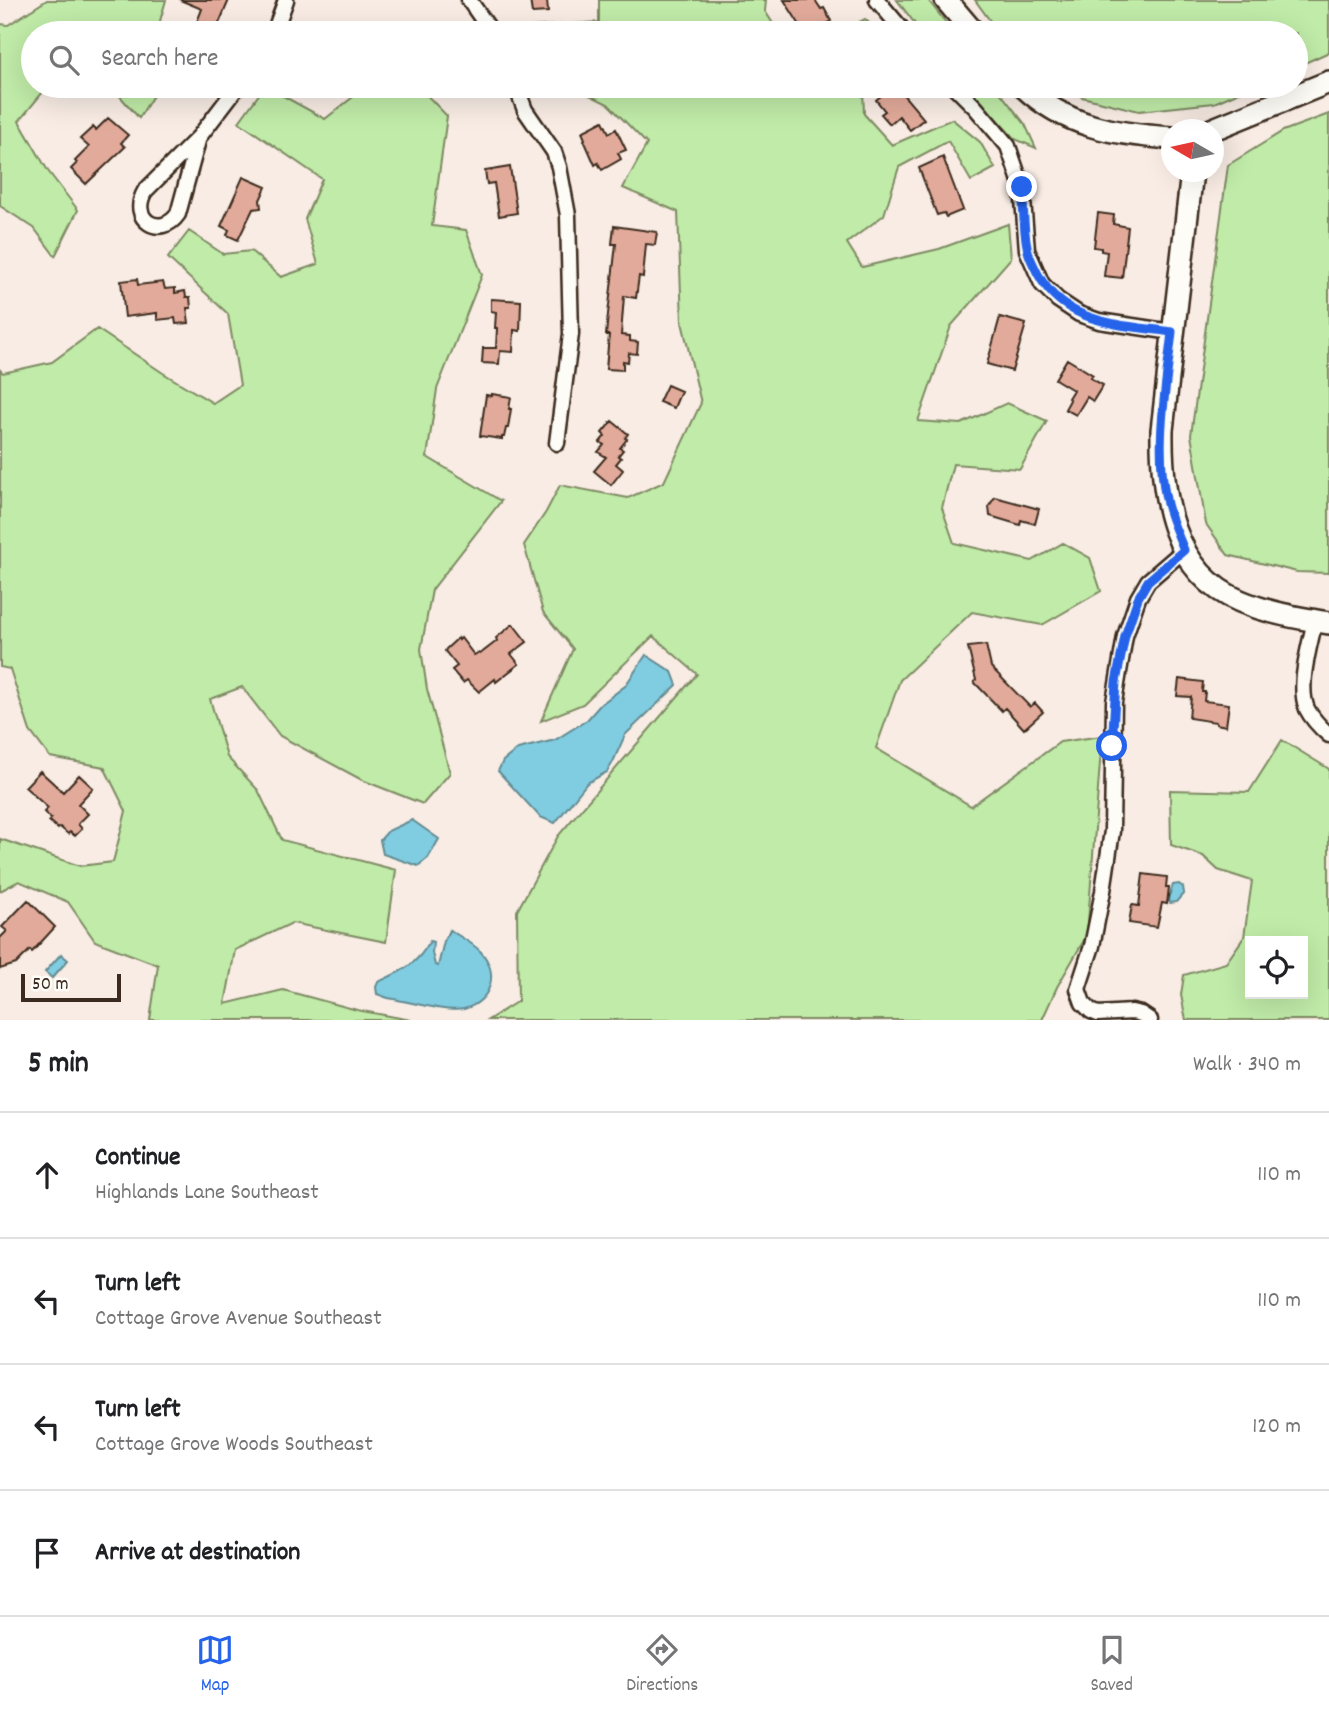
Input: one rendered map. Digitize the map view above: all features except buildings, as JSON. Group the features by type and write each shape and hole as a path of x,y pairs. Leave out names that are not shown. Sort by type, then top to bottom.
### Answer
{"main road":[{"path":"946,0 964,21"},
{"path":"1308,91 1329,82"},
{"path":"1039,98 1052,108 1090,125 1121,134 1161,137"},
{"path":"1224,125 1290,98"},
{"path":"1191,182 1162,430 1162,470 1167,503 1184,550 1204,577 1238,600 1265,610 1322,621"}],"street":[{"path":"278,21 286,0"},
{"path":"470,0 484,21"},
{"path":"877,0 895,21"},
{"path":"198,137 178,214 173,222 164,225 156,226 148,222 139,209 145,191 198,137 229,98"},
{"path":"520,98 525,110 554,152 568,215 571,334 556,443"},
{"path":"966,98 1008,146 1022,187 1027,250 1042,284 1058,300 1079,314 1099,321 1172,332"},
{"path":"1150,1020 1132,1012 1098,1014 1091,1011 1083,1003 1078,989 1092,946 1112,831 1114,702 1125,636 1138,598 1148,581 1184,550"},
{"path":"1322,621 1303,690 1307,709 1329,735"}],"green space":[{"path":"47,0 166,0 160,21 21,21 21,98 38,98 19,121 48,171 78,210 55,256 34,228 0,206 0,24 8,25"},
{"path":"599,0 766,0 765,11 771,21 599,21"},
{"path":"897,0 928,0 945,21 913,21"},
{"path":"975,0 1329,0 1329,52 1308,62 1308,21 990,21"},
{"path":"122,98 152,98 139,118"},
{"path":"256,98 287,98 325,119 352,98 430,98 447,116 432,226 466,230 482,275 437,389 427,457 501,501 432,590 421,649 427,689 450,773 423,804 362,780 280,736 242,687 210,699 227,757 258,790 282,840 396,870 386,942 292,923 235,950 225,1004 283,990 357,1010 411,1020 150,1020 158,965 95,941 68,902 19,881 0,891 0,839 80,866 113,862 126,811 104,767 50,757 30,731 10,669 0,667 0,370 3,373 52,362 97,329 213,403 240,385 228,314 168,258 189,231 223,254 251,251 281,277 318,264 305,219 322,179 239,122"},
{"path":"596,98 863,98 864,114 892,145 952,119 980,142 995,168 971,181 948,141 899,167 884,215 847,243 862,267 939,249 1008,224 1011,258 951,326 918,421 961,424 1007,403 1047,421 1020,469 953,464 942,508 954,543 1032,561 1063,543 1090,558 1101,591 1042,625 972,612 900,680 876,748 971,806 1060,742 1102,736 1087,935 1057,987 1042,1020 488,1020 518,1001 517,911 558,836 697,674 653,636 583,704 541,721 573,649 543,612 524,545 560,485 628,498 664,482 701,403 682,322 678,212 623,188 647,144 608,104"},
{"path":"977,98 1004,98 1025,124 1036,148 1015,139"},
{"path":"1086,98 1225,98 1214,103 1139,111"},
{"path":"1329,114 1329,573 1297,572 1228,555 1206,524 1191,435 1228,165 1283,131"},
{"path":"1282,740 1329,769 1329,1020 1186,1020 1181,995 1184,975 1226,963 1244,937 1252,881 1218,870 1203,856 1171,845 1170,790 1249,792"}],"water":[{"path":"646,655 672,672 677,685 625,735 607,772 587,783 555,823 540,817 498,771 503,761 518,749 555,740 587,720 600,705 625,686"},
{"path":"412,820 439,839 428,858 418,866 383,854 380,840 388,831"},
{"path":"1179,884 1184,893 1176,902 1170,903 1168,899 1173,885"},
{"path":"450,930 474,946 487,960 490,986 481,1000 457,1010 377,994 378,982 414,962 430,941 433,942 435,965 438,966 444,941"},
{"path":"61,954 68,960 52,978 45,972"}],"route":[{"path":"1022,187 1027,250 1042,284 1058,300 1079,314 1099,321 1172,332 1161,452 1167,503 1184,550 1148,581 1138,598 1125,636 1116,682 1112,746"}]}
